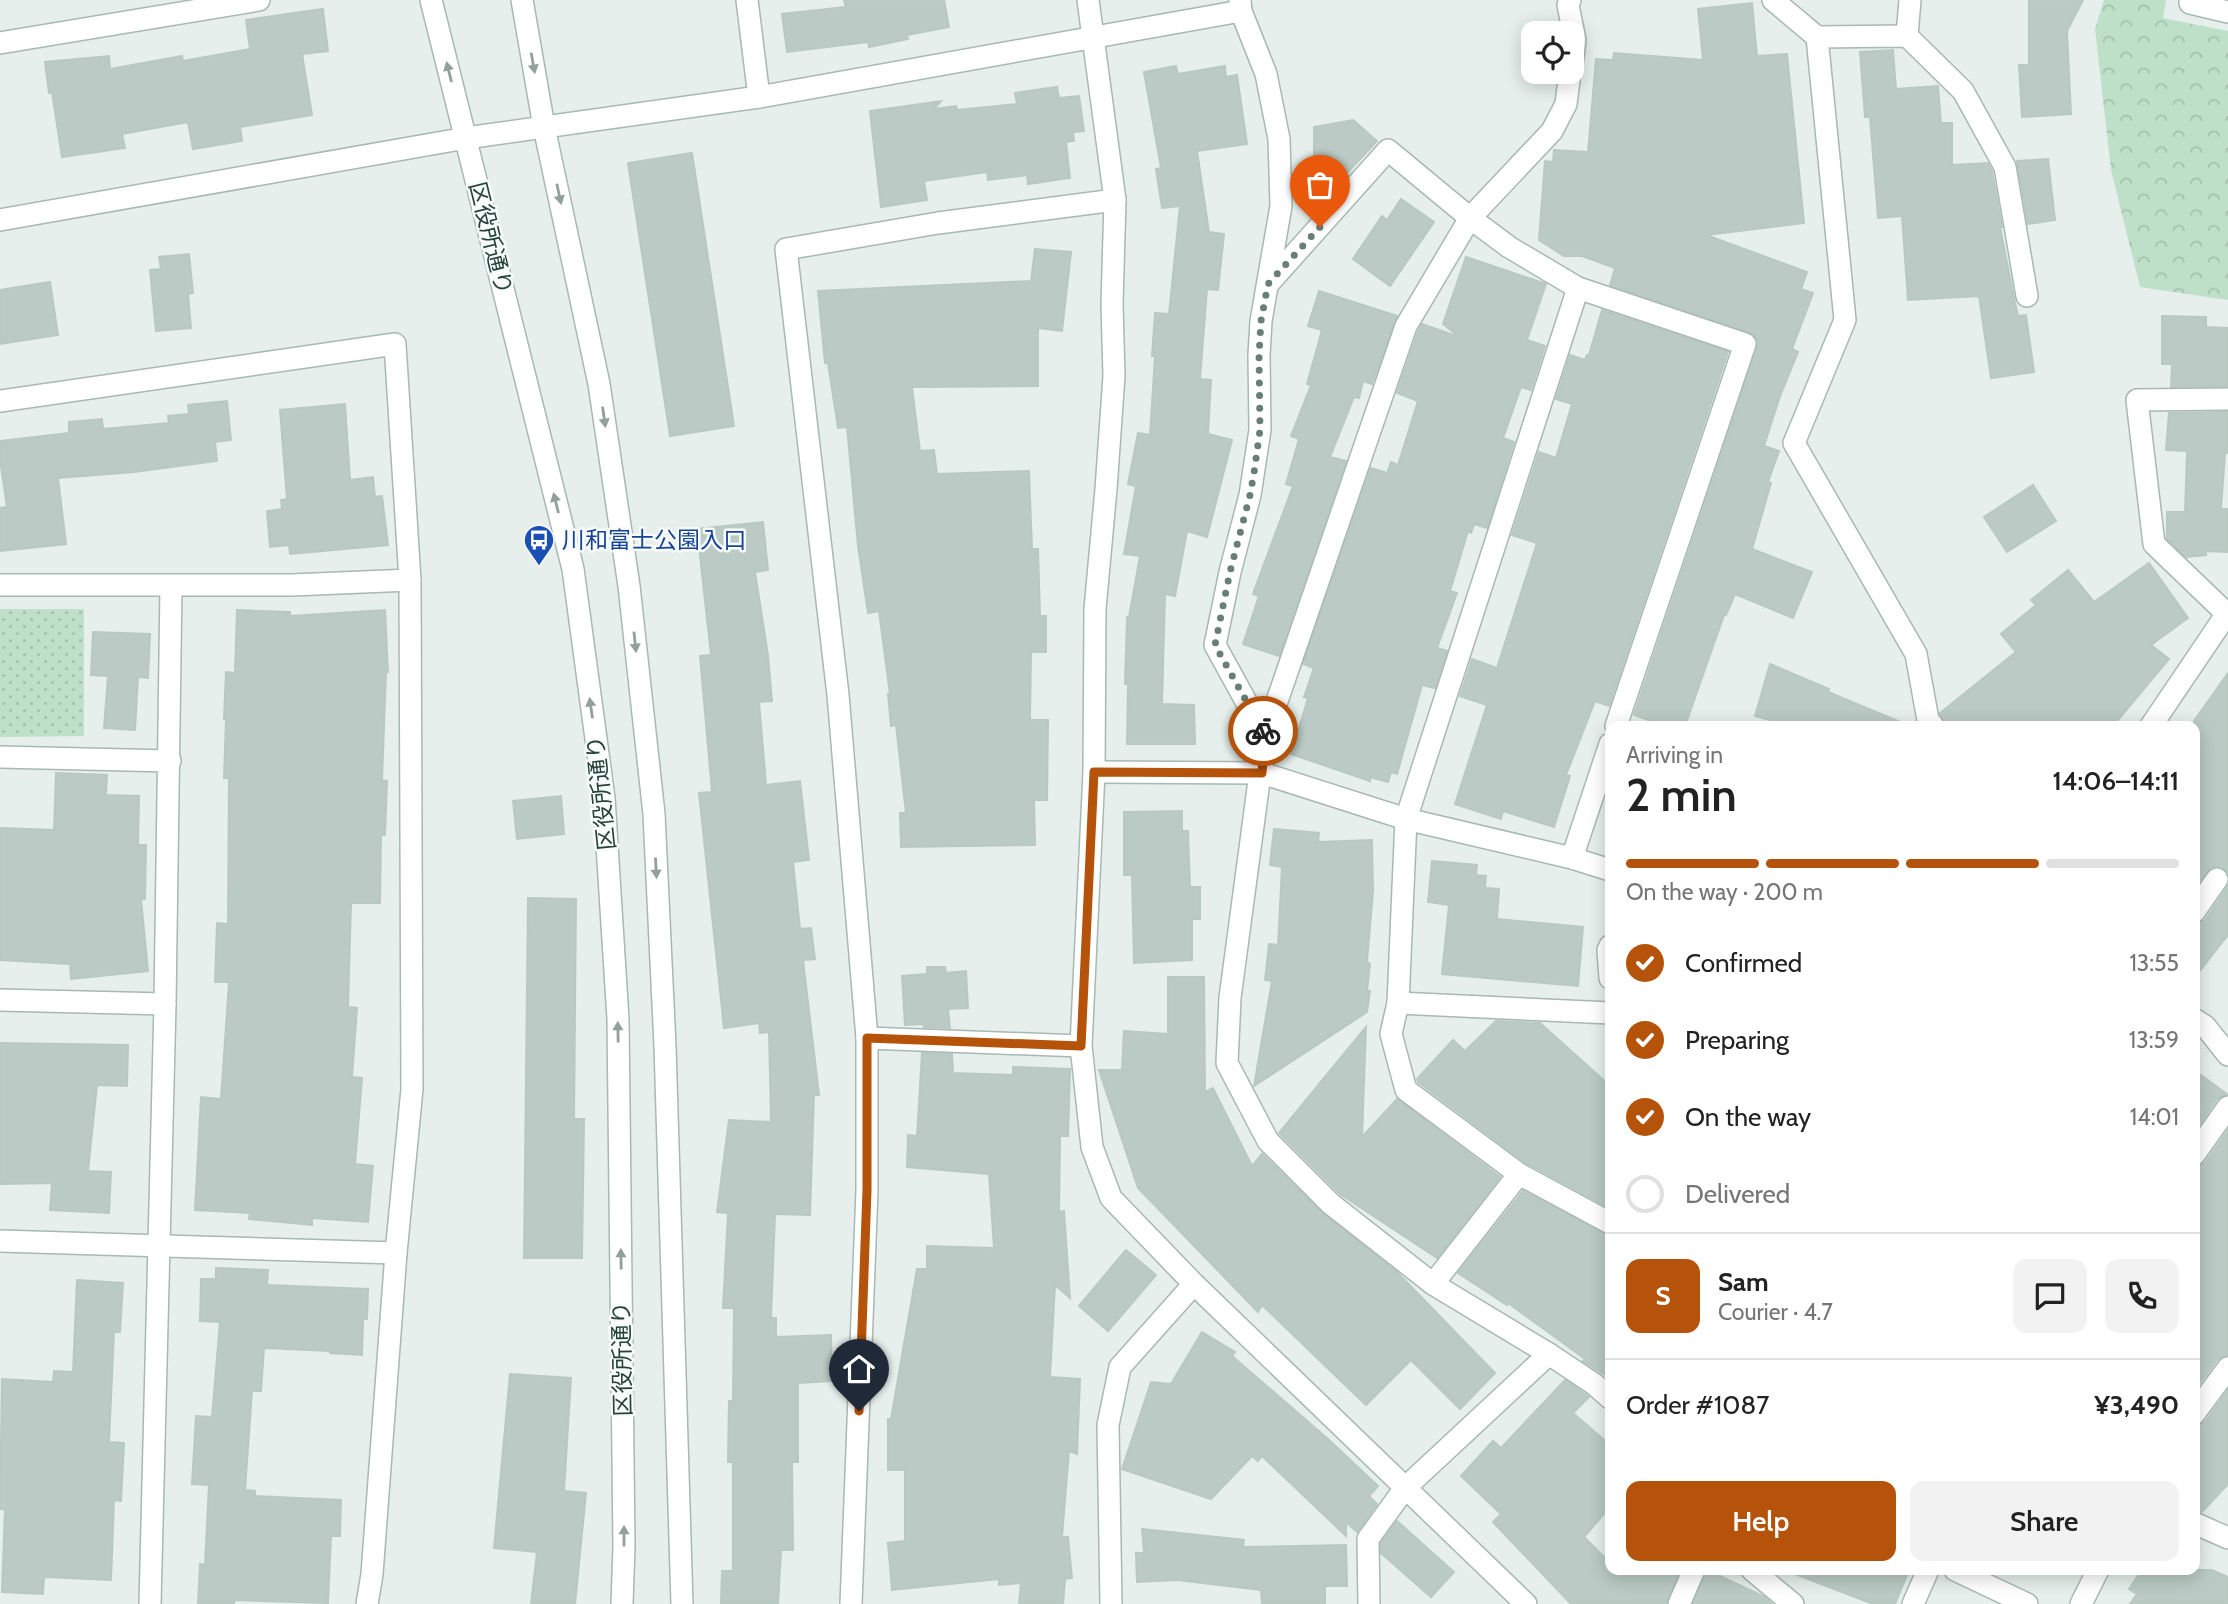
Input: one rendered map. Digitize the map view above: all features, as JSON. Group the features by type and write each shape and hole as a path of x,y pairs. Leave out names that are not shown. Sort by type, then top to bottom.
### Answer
{"street":[{"path":"0,43 259,0"},
{"name":"区役所通り","path":"431,0 573,569 604,798 618,1019 624,1546 622,1604"},
{"path":"522,0 544,127 599,384 629,586 654,814 665,1046 682,1604"},
{"path":"747,0 759,97"},
{"path":"1088,0 1115,200 1112,304 1114,376 1095,609 1094,772 1081,1046 1092,1147 1111,1198 1194,1284 1526,1604"},
{"path":"1570,0 1568,5 1571,21"},
{"path":"1773,0 1817,37 1907,36 1964,91 2006,167 2027,296"},
{"path":"1907,36 1910,0"},
{"path":"2190,0 2190,3 2228,12"},
{"path":"0,220 466,138 759,97 1094,38 1240,5 1266,74 1279,139 1281,206 1261,321 1260,430 1250,495 1215,645 1265,736"},
{"path":"1817,37 1845,320 1794,443 1916,654 1928,721"},
{"path":"1568,84 1566,104 1552,131 1470,218 1406,326 1265,736 1230,998 1227,1063 1268,1141 1331,1204 1433,1284 1549,1354 1605,1394"},
{"path":"1268,284 1388,150 1470,218 1510,247 1578,289 1745,344 1618,721"},
{"path":"851,1604 867,1190 867,1038 838,695 786,249 938,223 1115,200"},
{"path":"1578,289 1406,819 1398,1003 1391,1034 1406,1090 1520,1174 1605,1220"},
{"path":"0,401 395,344 410,580 412,1089 396,1253 372,1574 367,1604"},
{"path":"2154,721 2227,614 2154,544 2137,400 2228,399"},
{"path":"0,585 292,585 410,580"},
{"path":"150,1604 172,586"},
{"path":"0,757 170,761"},
{"path":"1572,858 1605,759"},
{"path":"1094,772 1262,773 1406,819 1572,858 1605,868"},
{"path":"2200,903 2217,879"},
{"path":"0,1000 165,1004"},
{"path":"1398,1003 1605,1013"},
{"path":"2200,1023 2228,1055"},
{"path":"867,1038 1081,1046"},
{"path":"2200,1147 2228,1107"},
{"path":"1433,1284 1520,1174"},
{"path":"0,1241 396,1253"},
{"path":"1111,1604 1108,1425 1120,1367 1194,1284"},
{"path":"1369,1604 1368,1539 1405,1488 1549,1354"},
{"path":"2200,1406 2228,1368"},
{"path":"2200,1526 2228,1538"},
{"path":"1679,1604 1692,1575"},
{"path":"1758,1575 1793,1604"},
{"path":"1913,1604 1926,1575"},
{"path":"1966,1575 2027,1604"},
{"path":"2081,1604 2096,1575"}],"green space":[{"path":"2104,0 2166,0 2163,18 2228,31 2228,300 2140,287 2111,170 2095,29"},
{"path":"0,609 84,609 84,736 0,737"}],"building":[{"path":"844,0 944,0 949,27 907,35 908,39 869,47 868,42 787,52 782,14 846,7"},
{"path":"2029,0 2083,0 2067,31 2071,114 2022,117 2019,65 2029,65"},
{"path":"1752,3 1757,56 1787,54 1804,223 1706,235 1807,272 1801,289 1813,293 1792,349 1798,352 1764,446 1779,451 1768,482 1771,483 1752,549 1812,572 1793,618 1735,594 1724,615 1687,721 1651,721 1634,715 1758,341 1749,332 1610,285 1615,268 1582,256 1564,256 1539,240 1545,161 1553,162 1554,150 1588,152 1596,59 1613,60 1614,53 1703,60 1698,9"},
{"path":"323,9 328,51 302,54 312,115 240,127 242,141 193,149 188,122 122,134 125,148 62,157 45,62 109,56 110,69 182,56 183,61 250,49 246,20"},
{"path":"1893,50 1896,89 1938,86 1941,123 1952,123 1952,165 1988,163 1992,171 2014,298 2018,316 2026,315 2034,372 1991,378 1979,296 1908,300 1902,216 1878,218 1870,117 1865,117 1860,52"},
{"path":"1176,66 1178,74 1225,66 1226,77 1237,75 1247,144 1197,151 1209,232 1224,234 1218,290 1207,289 1200,379 1211,380 1208,434 1232,440 1207,537 1187,531 1175,596 1165,594 1162,704 1194,705 1195,744 1127,744 1127,617 1140,556 1124,554 1136,486 1128,484 1138,433 1150,435 1155,313 1169,314 1180,206 1162,208 1156,169 1161,168 1144,72"},
{"path":"1057,87 1059,98 1079,96 1084,131 1073,132 1074,141 1066,142 1070,178 1028,184 1027,175 988,180 987,172 924,181 927,200 881,207 870,111 941,101 934,109 956,106 957,110 1017,104 1015,93"},
{"path":"1353,120 1377,141 1330,191 1314,175 1314,127"},
{"path":"692,153 734,426 670,436 628,163"},
{"path":"2048,159 2055,220 2028,224 2017,161"},
{"path":"1401,199 1434,222 1390,286 1353,259 1382,216 1387,220"},
{"path":"1035,249 1071,252 1062,331 1038,328 1038,386 912,387 920,451 934,450 937,474 1029,471 1032,549 1038,549 1040,616 1046,616 1046,652 1031,652 1030,720 1048,720 1047,800 1034,800 1035,845 901,847 900,813 906,813 896,725 891,726 890,694 879,611 868,613 858,546 847,427 838,428 828,363 825,363 818,291 1031,281"},
{"path":"189,254 193,293 188,294 191,328 156,331 150,270 161,269 159,257"},
{"path":"1466,257 1546,284 1527,340 1545,346 1531,390 1521,387 1503,438 1514,442 1487,528 1474,524 1471,533 1468,531 1450,591 1457,593 1437,648 1447,651 1435,688 1422,685 1397,774 1391,772 1388,782 1370,777 1370,781 1291,754 1308,698 1304,697 1314,668 1303,664 1371,468 1387,473 1391,462 1398,465 1418,401 1397,393 1418,332 1422,324 1459,337 1443,324"},
{"path":"50,282 58,335 0,344 0,290"},
{"path":"1319,291 1397,316 1372,384 1363,381 1359,398 1354,397 1330,457 1346,461 1279,656 1243,644 1259,596 1253,594 1293,486 1286,484 1299,439 1291,436 1311,385 1307,384 1322,330 1308,326"},
{"path":"1602,310 1728,352 1609,706 1595,701 1566,775 1570,776 1554,827 1503,811 1501,819 1455,804 1487,705 1460,696 1472,659 1497,668 1537,543 1512,535 1539,452 1556,458 1572,404 1556,399 1570,355 1585,360 1589,355"},
{"path":"2162,316 2206,317 2206,327 2228,328 2228,386 2171,387 2172,364 2162,364"},
{"path":"227,401 231,440 215,442 217,461 134,472 58,478 66,544 0,551 0,508 7,507 0,441 69,433 69,422 102,419 103,429 169,423 168,416 189,414 188,405"},
{"path":"345,404 350,480 373,477 375,497 382,496 388,545 290,554 289,545 270,547 267,511 282,509 281,500 287,499 280,410"},
{"path":"2228,412 2228,453 2225,453 2221,509 2228,509 2228,552 2206,551 2206,555 2186,557 2167,539 2167,512 2185,512 2187,451 2166,450 2169,413"},
{"path":"2033,485 2056,521 2007,552 1984,517"},
{"path":"763,522 768,570 755,572 772,701 759,702 766,785 800,781 809,860 793,862 800,929 811,928 815,959 803,960 819,1095 814,1095 810,1215 775,1214 771,1318 776,1318 776,1337 831,1335 832,1381 798,1383 798,1462 792,1462 793,1550 781,1550 778,1604 721,1604 722,1571 733,1571 733,1462 728,1462 729,1401 733,1401 734,1308 723,1308 728,1213 717,1212 729,1120 771,1122 769,1032 760,1033 759,1023 724,1028 699,793 712,792 700,656 711,655 697,529"},
{"path":"2149,563 2188,618 2151,645 2169,659 2117,721 1944,721 1940,713 2016,652 2001,634 2036,605 2031,600 2068,570 2094,602"},
{"path":"237,610 290,612 290,616 385,610 388,672 382,780 387,781 385,835 381,835 380,903 351,903 348,1007 357,1008 352,1077 362,1078 355,1164 373,1166 368,1222 312,1218 312,1225 249,1219 250,1213 195,1210 201,1097 221,1099 229,982 215,982 217,923 228,924 229,778 224,778 224,719 226,672 235,673"},
{"path":"93,632 150,634 148,678 138,677 135,730 104,728 108,676 91,675"},
{"path":"1770,664 1898,721 1774,721 1755,716"},
{"path":"2228,673 2228,872 2219,866 2211,867 2200,881 2200,721 2194,721"},
{"path":"56,773 107,775 106,795 139,796 138,845 146,845 145,899 141,899 148,971 71,979 70,964 0,960 0,828 54,830"},
{"path":"561,796 564,834 517,839 513,801"},
{"path":"1182,811 1182,831 1188,831 1190,887 1200,887 1200,919 1192,919 1192,960 1134,963 1132,875 1124,875 1124,812"},
{"path":"1274,829 1319,833 1318,842 1372,840 1373,891 1367,961 1370,964 1367,991 1370,991 1367,1012 1254,1086 1272,981 1265,980 1269,944 1278,945 1282,867 1270,865"},
{"path":"1432,861 1477,865 1476,875 1486,876 1485,888 1499,889 1497,919 1583,927 1578,986 1442,974 1449,905 1428,902"},
{"path":"2228,886 2228,935 2200,970 2200,922 2205,920"},
{"path":"528,898 576,899 574,1119 584,1119 582,1258 524,1258"},
{"path":"927,967 945,967 946,973 966,971 968,1008 948,1009 950,1028 924,1027 924,1024 905,1025 902,976 927,974"},
{"path":"1168,977 1204,977 1205,1092 1213,1088 1252,1166 1262,1154 1322,1213 1397,1272 1495,1373 1460,1409 1411,1360 1366,1405 1262,1305 1258,1312 1138,1188 1099,1070 1122,1070 1124,1031 1168,1034"},
{"path":"1496,1021 1540,1023 1605,1082 1605,1205 1526,1163 1418,1082 1417,1079 1453,1040 1465,1051"},
{"path":"1366,1027 1362,1137 1397,1099 1500,1177 1437,1258 1340,1194 1279,1133"},
{"path":"0,1043 128,1045 127,1086 97,1085 88,1171 111,1172 109,1213 50,1210 52,1183 0,1184"},
{"path":"922,1053 952,1054 953,1073 1013,1075 1013,1067 1070,1069 1068,1136 1060,1136 1059,1212 1064,1211 1070,1298 1055,1285 1050,1377 1080,1379 1077,1454 1069,1451 1062,1537 1068,1537 1072,1578 1065,1579 1063,1604 1019,1604 1021,1583 999,1585 999,1579 892,1590 888,1543 905,1541 905,1470 888,1470 888,1419 891,1419 917,1269 927,1269 927,1246 994,1248 989,1174 907,1167 908,1135 917,1136"},
{"path":"2200,1074 2227,1094 2217,1099 2200,1123"},
{"path":"2228,1130 2228,1355 2217,1360 2200,1383 2200,1165 2205,1163"},
{"path":"1523,1191 1605,1233 1605,1375 1508,1303 1507,1305 1458,1273"},
{"path":"1126,1250 1156,1275 1108,1331 1079,1306"},
{"path":"216,1268 268,1270 267,1285 368,1289 367,1319 363,1319 362,1355 264,1348 261,1391 252,1391 245,1490 255,1491 255,1496 341,1500 340,1536 331,1536 328,1603 234,1600 234,1604 198,1604 200,1564 205,1565 209,1485 192,1484 196,1416 212,1417 220,1322 200,1321 201,1279 216,1279"},
{"path":"77,1280 123,1283 120,1332 114,1332 109,1442 124,1443 121,1501 114,1500 111,1580 44,1577 43,1594 2,1592 5,1509 0,1509 2,1379 53,1382 54,1371 73,1372"},
{"path":"1202,1332 1235,1352 1232,1356 1378,1486 1369,1496 1377,1504 1357,1532 1346,1522 1346,1536 1262,1456 1258,1461 1252,1456 1211,1499 1122,1469 1151,1382 1171,1384"},
{"path":"510,1374 571,1378 564,1491 586,1493 575,1604 531,1604 537,1552 494,1548"},
{"path":"1565,1380 1589,1397 1573,1413 1605,1441 1605,1513 1584,1537 1605,1558 1605,1575 1678,1575 1666,1604 1571,1604 1493,1522 1501,1514 1461,1476 1493,1441 1501,1448"},
{"path":"2228,1390 2228,1484 2202,1512 2200,1424 2205,1422"},
{"path":"1397,1521 1454,1572 1431,1597 1381,1553 1381,1543"},
{"path":"1142,1529 1244,1540 1243,1547 1346,1545 1347,1586 1325,1586 1325,1604 1262,1604 1261,1590 1177,1580 1137,1582 1136,1553 1144,1553"},
{"path":"2200,1570 2212,1570 2228,1577 2228,1604 2130,1604 2137,1594 2129,1589 2139,1575 2200,1575"},
{"path":"1705,1575 1718,1575 1765,1597 1772,1604 1693,1604"},
{"path":"1798,1575 1907,1575 1895,1604 1873,1604"}],"way so far":[{"path":"1263,731 1215,645 1254,473 1260,430 1261,321 1268,284 1320,227"}],"place":[{"name":"川和富士公園入口","path":"539,567"}],"route":[{"path":"859,1411 867,1190 867,1038 1081,1046 1094,772 1262,773 1265,736 1263,731"}]}
